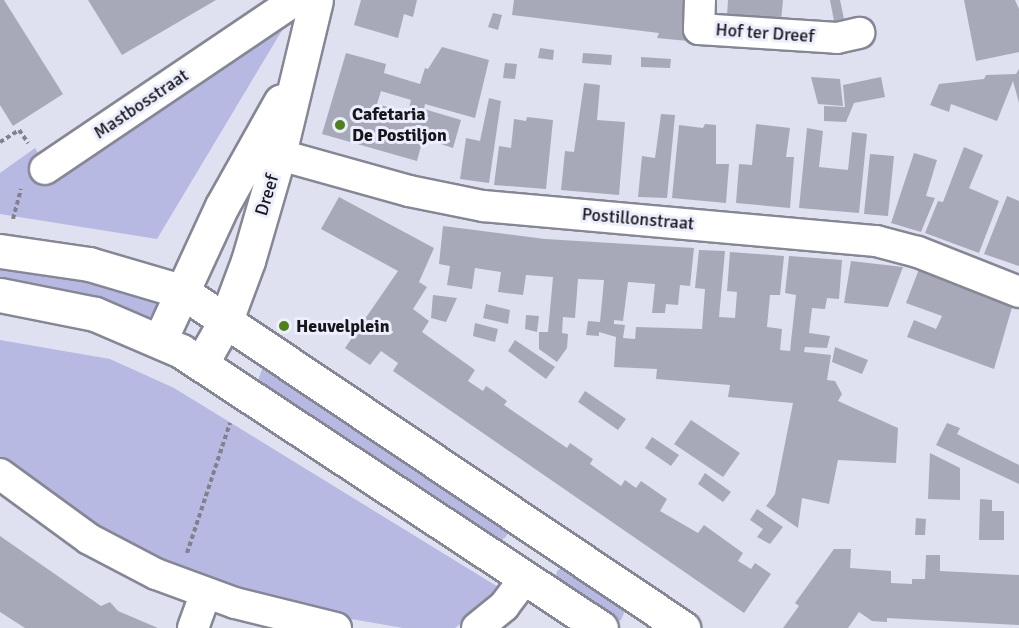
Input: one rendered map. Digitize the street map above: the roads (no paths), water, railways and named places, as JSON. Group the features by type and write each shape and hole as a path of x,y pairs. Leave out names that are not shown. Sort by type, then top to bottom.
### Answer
{"street":[{"name":"Mastbosstraat","path":"45,169 296,0"},
{"name":"Dreef","path":"201,364 226,320 267,151 300,68 316,0"},
{"name":"Hof ter Dreef","path":"700,0 699,29 837,38 859,33"},
{"name":"Dreef","path":"159,340 181,291 267,151"},
{"name":"Postillonstraat","path":"267,151 409,191 483,206 876,241 918,252 1019,292"},
{"path":"5,239 181,291 683,628"},
{"path":"0,295 74,308 159,340 241,390 601,628"},
{"path":"0,474 89,538 177,582 206,593 336,628"},
{"path":"477,628 504,606 554,540"},
{"path":"193,628 206,593"}],"place":[{"name":"Cafetaria De Postiljon","path":"340,125"},
{"name":"Heuvelplein","path":"284,326"}]}
